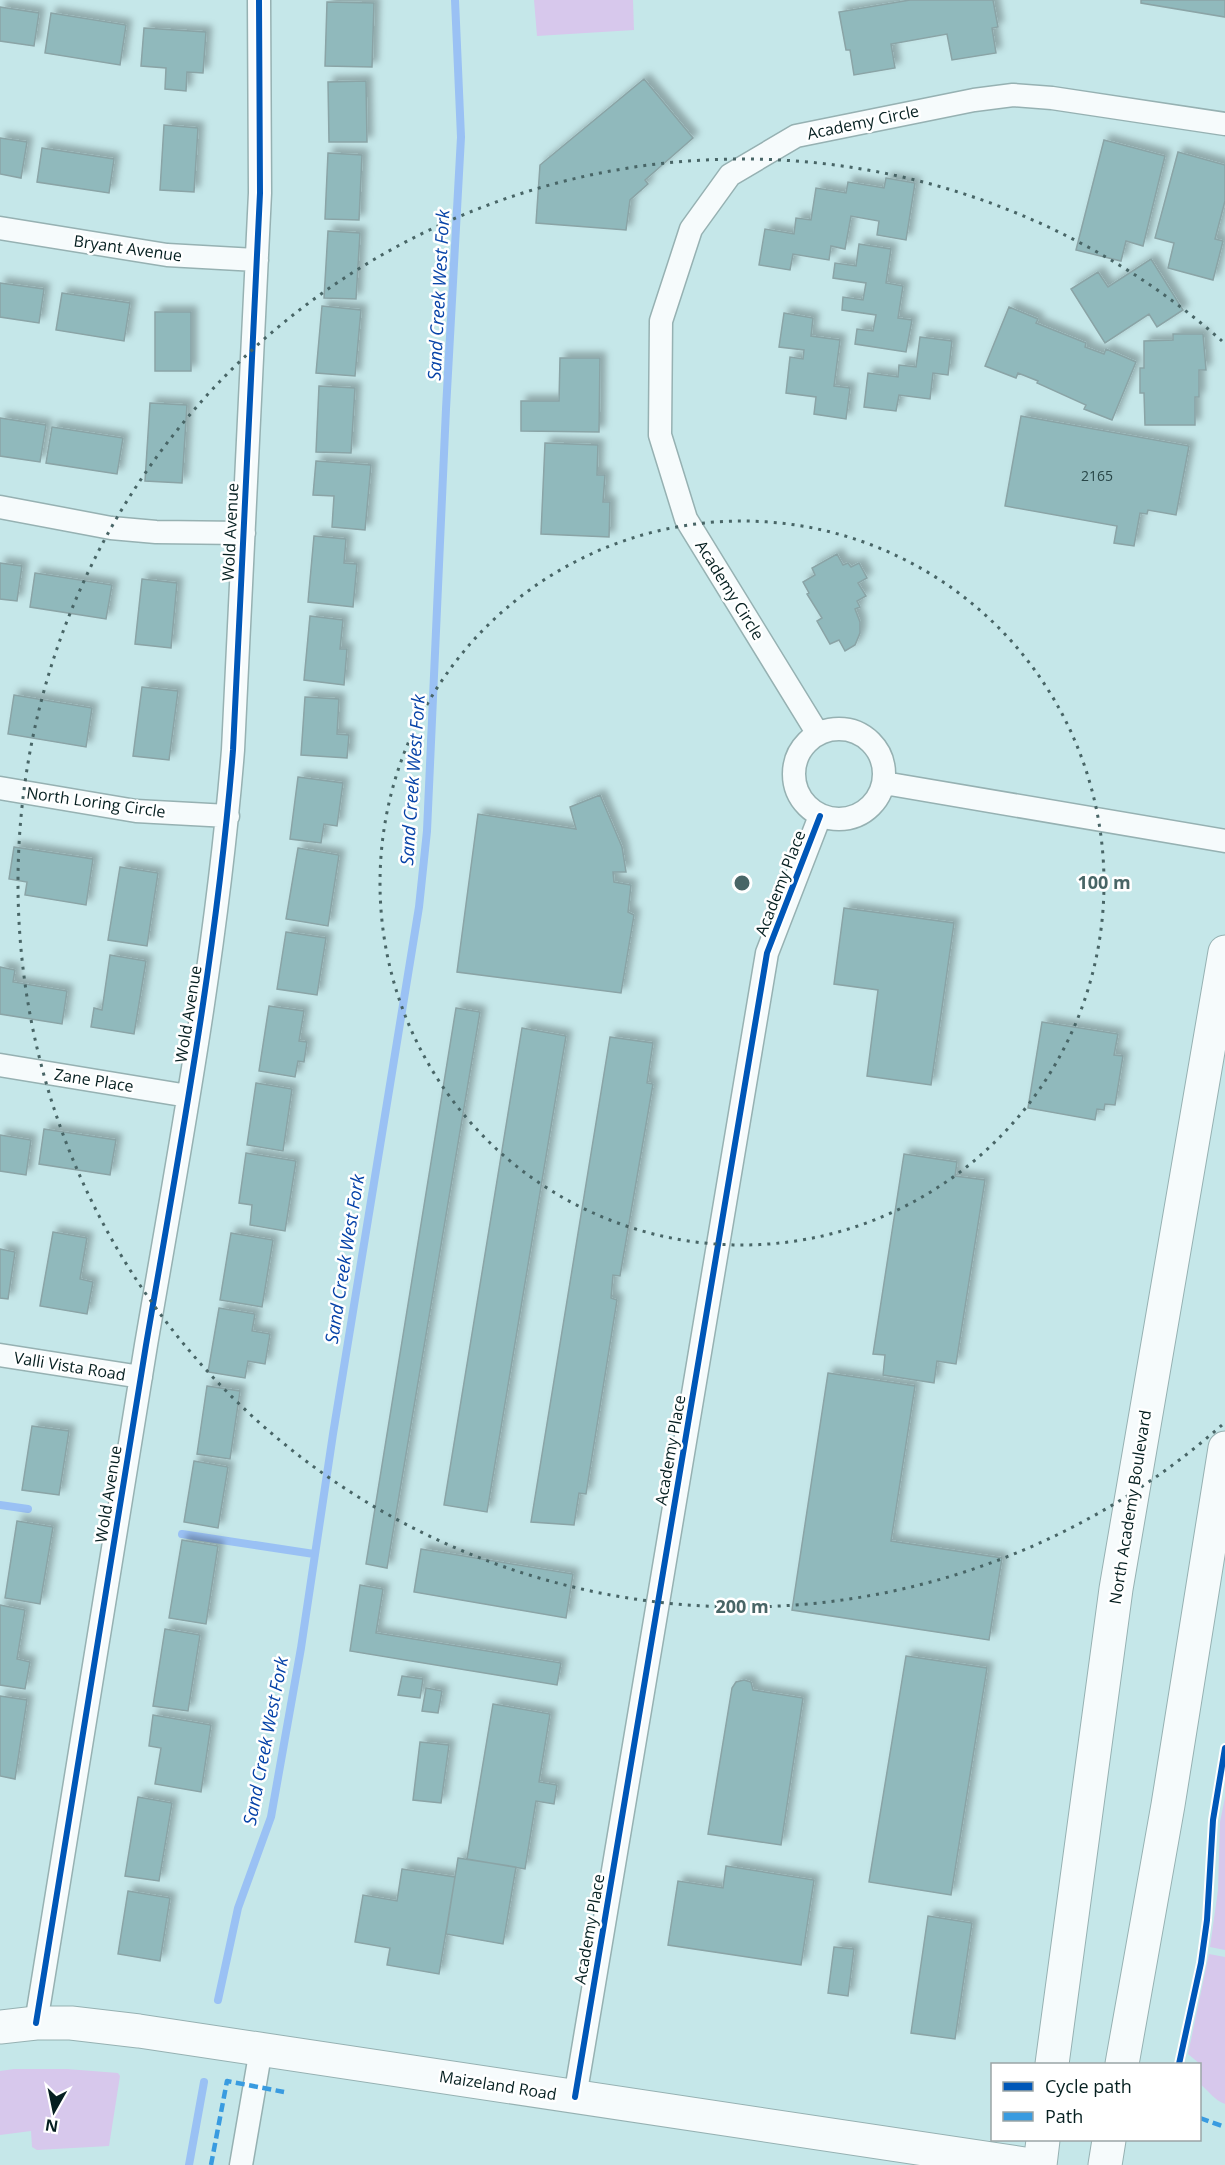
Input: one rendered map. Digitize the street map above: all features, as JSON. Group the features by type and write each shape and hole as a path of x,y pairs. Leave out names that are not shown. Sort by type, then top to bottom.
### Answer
{"main road":[{"name":"North Academy Boulevard","path":"1052,2063 1116,1589 1225,952"},
{"path":"1122,2063 1168,1805 1225,1448"},
{"name":"Maizeland Road","path":"0,2027 36,2022 71,2023 261,2049 1031,2165"},
{"path":"1040,2165 1043,2141"},
{"path":"1105,2165 1109,2141"}],"street":[{"name":"Wold Avenue","path":"36,2022 213,942 228,816 260,193 259,0"},
{"name":"Academy Circle","path":"818,734 686,519 660,435 661,321 691,229 730,175 796,136 974,100 1012,95 1052,98 1225,124"},
{"name":"Bryant Avenue","path":"0,228 167,255 257,260"},
{"path":"0,507 111,528 156,532 244,533"},
{"path":"833,729 848,729 869,740 879,752 884,767 884,783 878,798 860,814 852,818 836,819 820,816 806,806 797,792 793,777 795,761 805,743 818,734 833,729"},
{"path":"884,783 1225,841"},
{"name":"North Loring Circle","path":"0,788 136,811 228,816"},
{"name":"Academy Place","path":"575,2097 767,953 820,816"},
{"name":"Zane Place","path":"0,1065 188,1096"},
{"name":"Valli Vista Road","path":"0,1355 141,1377"},
{"path":"241,2165 261,2049"}],"shaded area":[{"path":"534,0 633,0 634,30 537,36"},
{"path":"1225,1797 1225,1950 1210,1947 1218,1890 1220,1822"},
{"path":"1209,1954 1225,1957 1225,2104 1201,2085 1201,2063 1188,2054"},
{"path":"67,2069 118,2073 120,2076 109,2146 37,2150 32,2147 31,2131 0,2135 0,2071"}],"building":[{"path":"910,0 993,0 998,27 992,28 996,53 952,60 947,34 891,44 895,68 854,75 850,50 846,50 839,12"},
{"path":"1141,0 1225,0 1225,17 1141,3"},
{"path":"327,2 374,3 372,67 325,66"},
{"path":"0,7 39,13 34,46 0,41"},
{"path":"51,13 126,25 120,65 45,53"},
{"path":"144,28 206,32 203,73 187,72 186,91 165,89 166,68 141,66"},
{"path":"644,79 693,138 645,180 648,184 630,200 626,230 536,223 540,165"},
{"path":"366,81 367,142 329,142 328,82"},
{"path":"164,125 198,128 194,192 160,190"},
{"path":"0,138 27,142 21,178 0,174"},
{"path":"1104,140 1165,156 1143,246 1126,241 1121,261 1076,250"},
{"path":"42,148 114,159 109,193 37,182"},
{"path":"1178,152 1225,165 1225,201 1215,239 1223,241 1213,280 1168,268 1174,243 1155,238"},
{"path":"328,153 362,155 359,220 325,219"},
{"path":"886,178 915,183 906,240 877,235 879,221 851,216 845,249 831,246 829,260 793,254 790,270 759,265 765,229 794,234 796,218 811,220 816,188 846,193 848,182 884,188"},
{"path":"328,231 360,233 356,299 324,298"},
{"path":"859,244 891,249 886,283 903,286 898,318 912,320 906,352 855,344 857,329 873,331 876,315 842,310 843,297 863,300 866,283 833,278 835,263 856,266"},
{"path":"1151,259 1183,310 1157,327 1149,314 1105,343 1071,289 1098,272 1108,287"},
{"path":"0,283 44,289 39,323 0,317"},
{"path":"62,293 130,303 124,341 56,330"},
{"path":"322,306 361,310 355,376 316,373"},
{"path":"1009,307 1038,319 1036,323 1086,343 1085,347 1104,354 1106,349 1136,362 1112,420 1084,409 1086,405 1037,383 1038,381 1018,373 1016,378 985,366"},
{"path":"155,312 191,312 191,371 155,371"},
{"path":"784,313 813,318 811,336 840,340 834,386 850,388 846,419 814,414 816,397 786,393 790,357 803,359 804,350 779,347"},
{"path":"1173,334 1203,334 1206,370 1199,370 1199,397 1195,397 1195,425 1145,425 1144,393 1140,393 1140,368 1144,368 1144,341 1173,340"},
{"path":"920,337 952,341 948,375 933,373 930,399 899,395 896,411 864,407 868,373 898,377 899,365 916,367"},
{"path":"560,358 600,358 599,432 521,431 521,401 559,401"},
{"path":"319,386 355,388 351,453 316,452"},
{"path":"150,403 187,405 182,483 145,481"},
{"path":"1021,416 1189,446 1176,515 1148,510 1147,514 1140,513 1134,546 1114,543 1117,526 1005,506"},
{"path":"0,418 46,425 40,462 0,456"},
{"path":"52,427 123,438 117,474 46,463"},
{"path":"545,443 598,445 597,475 605,475 603,502 610,502 609,537 541,534"},
{"path":"316,461 371,465 365,530 332,527 334,496 313,495"},
{"path":"314,536 346,539 344,563 357,564 353,607 308,602"},
{"path":"837,554 843,565 848,563 851,567 859,563 867,578 858,583 866,596 857,601 860,607 855,609 860,622 860,633 855,645 845,651 839,640 830,644 817,621 822,618 807,594 809,593 803,582 815,575 812,568"},
{"path":"0,563 22,566 17,601 0,599"},
{"path":"35,573 112,585 106,619 30,607"},
{"path":"142,579 177,583 171,648 135,644"},
{"path":"310,616 343,620 340,649 347,649 344,685 304,680"},
{"path":"142,687 178,691 169,760 133,756"},
{"path":"14,695 92,708 86,747 8,734"},
{"path":"305,697 339,699 337,734 349,735 347,758 301,755"},
{"path":"298,777 343,783 337,826 324,824 321,843 290,839"},
{"path":"600,795 622,847 626,872 613,872 614,882 631,885 628,912 634,915 621,993 457,972 478,814 576,829 570,807"},
{"path":"14,847 93,859 86,905 25,895 27,882 9,879"},
{"path":"298,848 339,855 328,926 286,919"},
{"path":"120,867 158,873 147,946 108,940"},
{"path":"844,908 954,923 931,1085 867,1076 878,990 834,984"},
{"path":"286,932 326,938 317,995 277,989"},
{"path":"110,955 146,961 134,1034 91,1027 94,1008 102,1010"},
{"path":"0,967 15,970 13,982 67,991 62,1024 0,1014"},
{"path":"269,1006 304,1011 299,1041 307,1042 304,1062 298,1061 295,1077 259,1071"},
{"path":"456,1008 480,1012 387,1568 366,1564"},
{"path":"1042,1022 1118,1034 1114,1055 1123,1056 1115,1105 1105,1104 1104,1110 1097,1109 1095,1120 1028,1108"},
{"path":"522,1028 566,1036 487,1512 444,1505"},
{"path":"610,1037 653,1043 647,1083 653,1084 620,1276 613,1275 611,1298 617,1300 586,1494 579,1493 574,1525 531,1522"},
{"path":"256,1083 292,1089 283,1151 247,1145"},
{"path":"44,1129 116,1140 110,1175 39,1164"},
{"path":"0,1135 31,1140 26,1175 0,1171"},
{"path":"246,1153 296,1161 285,1231 250,1225 252,1205 239,1203"},
{"path":"904,1154 957,1162 955,1176 985,1180 956,1364 937,1361 934,1383 883,1375 885,1355 873,1354"},
{"path":"53,1232 87,1238 80,1279 93,1282 87,1314 40,1306"},
{"path":"231,1233 273,1240 262,1307 220,1300"},
{"path":"0,1249 15,1252 8,1299 0,1298"},
{"path":"219,1308 255,1314 252,1331 270,1334 265,1364 248,1361 245,1378 208,1372"},
{"path":"828,1373 915,1386 891,1541 1002,1558 989,1640 792,1610"},
{"path":"207,1386 240,1391 230,1459 197,1454"},
{"path":"32,1426 69,1431 59,1495 22,1490"},
{"path":"194,1461 228,1467 218,1528 184,1522"},
{"path":"17,1521 53,1527 40,1604 5,1598"},
{"path":"182,1540 218,1546 206,1624 169,1618"},
{"path":"421,1549 573,1574 566,1618 414,1592"},
{"path":"360,1585 383,1589 376,1633 561,1663 557,1685 350,1651"},
{"path":"0,1605 25,1610 17,1659 30,1662 25,1689 0,1685"},
{"path":"165,1629 200,1635 188,1711 153,1706"},
{"path":"906,1656 987,1668 951,1895 869,1882"},
{"path":"402,1676 423,1679 420,1698 398,1695"},
{"path":"744,1680 751,1682 753,1690 803,1698 781,1845 708,1834 732,1688 736,1682"},
{"path":"426,1688 442,1691 438,1713 422,1711"},
{"path":"0,1696 27,1700 15,1779 0,1776"},
{"path":"493,1704 550,1714 539,1782 557,1785 554,1804 536,1801 525,1869 467,1859"},
{"path":"153,1715 211,1725 201,1792 155,1784 161,1748 149,1746"},
{"path":"420,1742 449,1745 441,1803 413,1800"},
{"path":"138,1797 172,1803 159,1881 125,1876"},
{"path":"458,1858 516,1867 503,1944 446,1934"},
{"path":"726,1866 814,1880 801,1965 668,1945 678,1881 723,1888"},
{"path":"402,1869 455,1877 439,1974 387,1965 390,1948 355,1942 363,1895 397,1901"},
{"path":"128,1891 170,1898 160,1961 118,1954"},
{"path":"928,1916 972,1923 955,2039 911,2033"},
{"path":"834,1947 854,1949 848,1996 828,1993"}],"waterway":[{"name":"Sand Creek West Fork","path":"218,2000 238,1908 271,1817 301,1648 333,1434 419,907 427,831 461,137 455,0"},
{"name":"Sand Creek West Fork","path":"0,1505 28,1509"},
{"name":"Sand Creek West Fork","path":"182,1534 314,1554"},
{"name":"Sand Creek West Fork","path":"189,2165 204,2082"}],"marked path":[{"path":"211,2165 227,2081 284,2092"},
{"path":"1201,2118 1225,2127"}],"cycle path":[{"path":"36,2023 196,1048 226,825 233,750 260,193 259,0"},
{"path":"575,2097 767,953 820,816"},
{"path":"1179,2063 1201,1963 1207,1920 1213,1820 1225,1748"}]}
